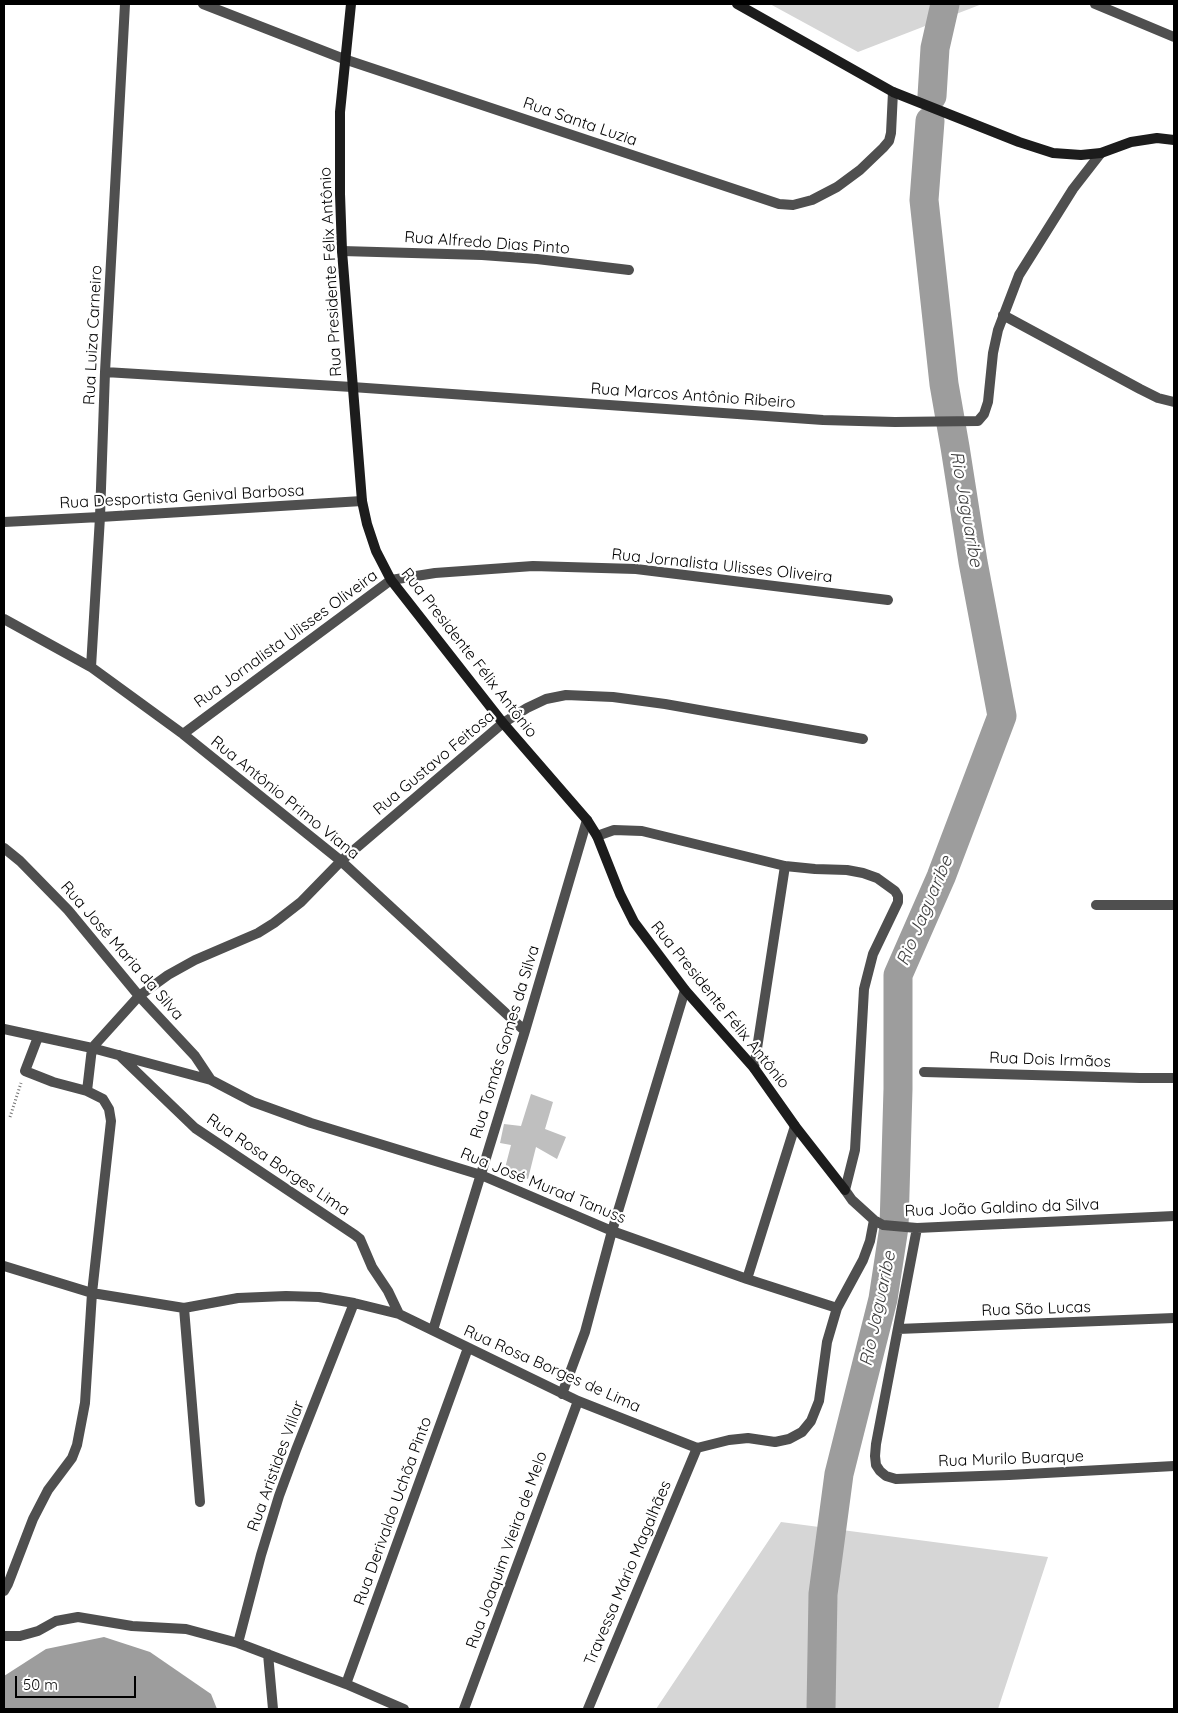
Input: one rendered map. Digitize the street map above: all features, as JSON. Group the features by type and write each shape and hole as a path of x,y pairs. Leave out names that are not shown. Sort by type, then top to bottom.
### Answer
{"street":[{"name":"Rua Luiza Carneiro","path":"91,667 125,4"},
{"name":"Rua Santa Luzia","path":"203,4 344,58 779,204 793,205 812,200 837,187 860,170 883,148 889,141 892,133 893,92"},
{"name":"Rua Presidente Félix Antônio","path":"351,4 344,58 340,121 342,251 362,501 367,524 376,550 391,580 503,723 587,820 597,836 620,894 634,922 685,990 754,1068 795,1126 845,1190"},
{"path":"737,4 893,92 1019,142 1053,153 1081,155 1101,153 1131,142 1156,138 1174,140"},
{"path":"1095,4 1174,37"},
{"name":"Rua Marcos Antônio Ribeiro","path":"105,372 352,387 823,420 895,422 978,421 984,414 988,402 993,353 998,330 1019,275 1073,189 1101,153"},
{"name":"Rua Alfredo Dias Pinto","path":"342,251 482,255 537,259 629,270"},
{"path":"1003,314 1140,389 1158,398 1174,402"},
{"name":"Rua Desportista Genival Barbosa","path":"4,522 362,501"},
{"name":"Rua Jornalista Ulisses Oliveira","path":"183,734 391,580 435,573 533,566 636,569 888,600"},
{"name":"Rua Antônio Primo Viana","path":"4,619 91,667 183,734 341,861 525,1031"},
{"name":"Rua Gustavo Feitosa","path":"92,1048 139,996 168,975 195,960 258,933 274,923 301,902 341,861 503,723 546,699 566,696 613,696 864,739"},
{"name":"Rua Tomás Gomes da Silva","path":"433,1330 525,1031 587,820"},
{"path":"597,836 614,830 642,831 785,866 864,873 878,878 890,886 898,896 898,902 873,954 864,989 855,1150 845,1190 852,1200 879,1222 863,1260 837,1308 827,1342 819,1400 811,1421 802,1432 790,1439 775,1442 748,1438 730,1440 697,1448"},
{"name":"Rua José Maria da Silva","path":"4,848 20,861 68,910 139,996 195,1056 211,1080"},
{"path":"754,1068 785,866"},
{"path":"1096,905 1174,905"},
{"path":"562,1394 585,1332 612,1231 685,990"},
{"name":"Rua José Murad Tanuss","path":"4,1029 92,1048 211,1080 253,1102 311,1122 480,1174 612,1231 837,1308"},
{"path":"5,1586 33,1519 48,1490 72,1458 77,1445 85,1403 92,1293 111,1121 109,1109 103,1099 87,1091 53,1082 26,1071 38,1036"},
{"path":"87,1091 92,1048"},
{"name":"Rua Rosa Borges Lima","path":"118,1055 195,1128 360,1239 372,1267 388,1291 399,1314"},
{"name":"Rua Dois Irmãos","path":"924,1072 1174,1078"},
{"path":"748,1279 795,1126"},
{"name":"Rua João Galdino da Silva","path":"879,1222 912,1228 1174,1216"},
{"path":"898,1329 912,1228"},
{"name":"Rua Rosa Borges de Lima","path":"4,1266 92,1293 184,1308 238,1298 319,1296 399,1314 562,1394 697,1448"},
{"name":"Rua Aristides Villar","path":"238,1643 279,1496 354,1303"},
{"path":"184,1308 200,1502"},
{"name":"Rua São Lucas","path":"898,1329 1174,1318"},
{"name":"Rua Murilo Buarque","path":"898,1329 875,1456 876,1465 886,1476 896,1479 1174,1466"},
{"name":"Rua Derivaldo Uchõa Pinto","path":"346,1684 468,1348"},
{"name":"Rua Joaquim Vieira de Melo","path":"464,1709 578,1401"},
{"name":"Travessa Mário Magalhães","path":"588,1709 697,1448"},
{"path":"4,1636 20,1636 38,1632 56,1621 78,1618 132,1626 186,1629 238,1643 268,1654 404,1709"},
{"path":"268,1654 273,1709"}],"path":[{"path":"10,1117 26,1071"}],"shaded area":[{"path":"770,4 982,4 858,52"},
{"path":"781,1522 1048,1557 998,1709 656,1709"},
{"path":"104,1637 150,1652 211,1694 217,1709 4,1709 4,1676 46,1649"}],"building":[{"path":"531,1094 553,1102 545,1129 566,1137 557,1159 536,1147 528,1179 505,1168 511,1145 500,1143 504,1124 521,1126"}],"waterway":[{"name":"Rio Jaguaribe","path":"932,96 935,48 945,4"},
{"name":"Rio Jaguaribe","path":"821,1709 823,1594 839,1474 883,1299 894,1227 898,1089 898,975 941,877 1002,716 973,562 944,384 924,200 930,121"}]}
